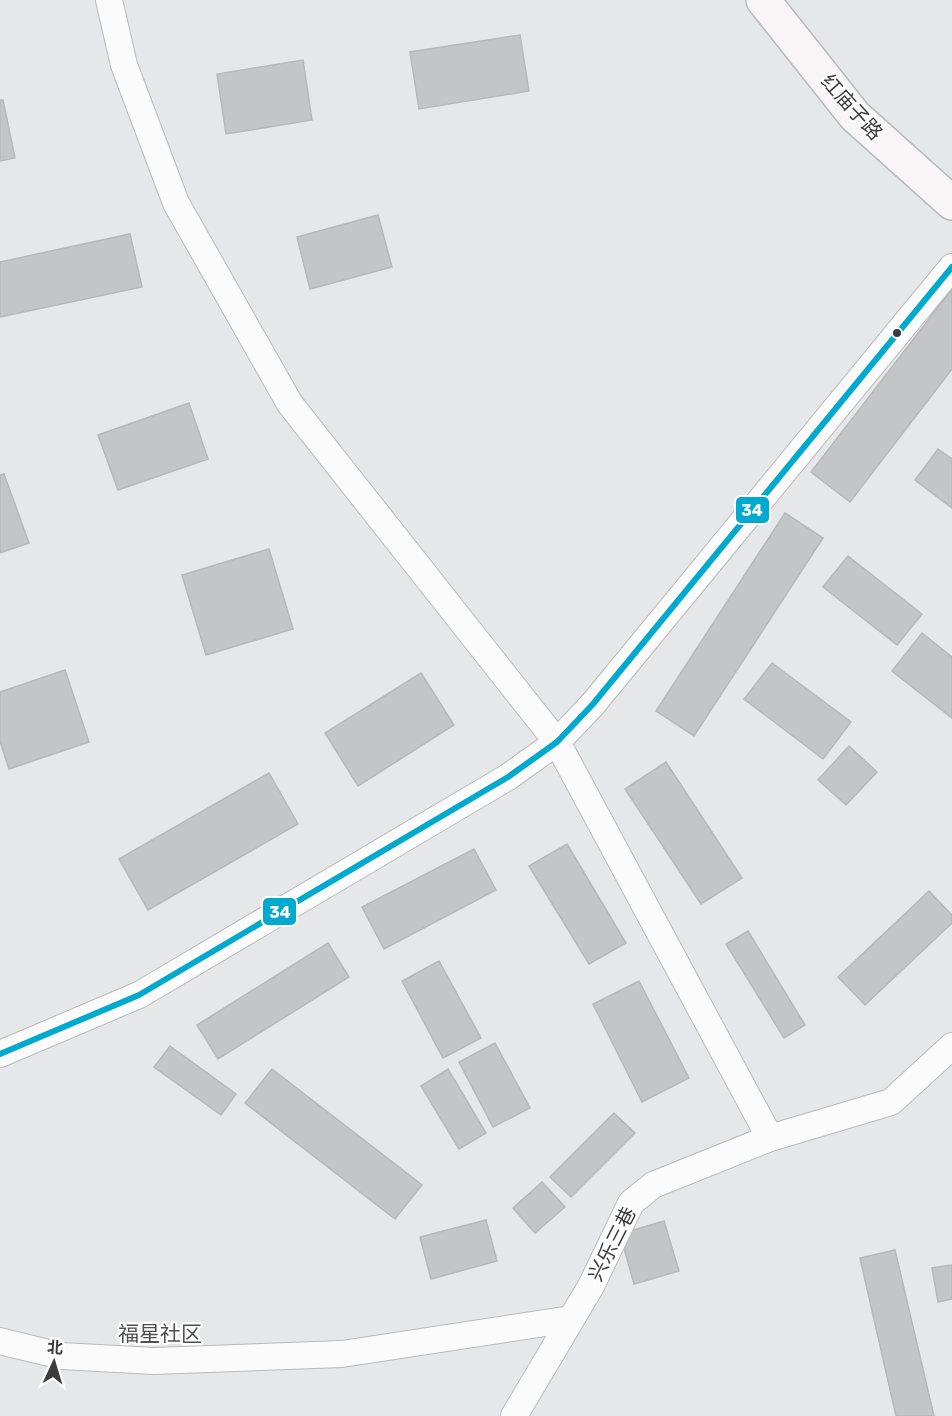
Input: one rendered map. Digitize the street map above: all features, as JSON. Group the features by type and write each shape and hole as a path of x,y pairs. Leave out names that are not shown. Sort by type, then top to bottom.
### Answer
{"street":[{"path":"109,0 124,65 176,203 290,404 557,742 770,1138"},
{"name":"红庙子路","path":"764,0 855,116 952,203"},
{"path":"0,1054 139,995 508,777 557,742 593,704 952,267"},
{"name":"兴乐三巷","path":"514,1416 591,1286 630,1203 653,1185 770,1138 891,1102 952,1046"},
{"path":"0,1341 61,1356 154,1361 342,1354 570,1319"}],"building":[{"path":"520,35 529,91 419,109 410,52"},
{"path":"303,60 312,120 226,134 217,74"},
{"path":"0,100 3,100 15,158 0,161"},
{"path":"378,215 392,267 310,289 297,237"},
{"path":"130,234 142,287 0,317 0,262"},
{"path":"952,289 952,369 850,502 811,472"},
{"path":"189,403 208,459 118,490 98,435"},
{"path":"938,449 952,459 952,508 915,480"},
{"path":"4,474 29,543 0,553 0,475"},
{"path":"785,513 823,538 694,736 656,711"},
{"path":"269,549 293,629 206,655 182,575"},
{"path":"848,556 922,614 897,645 823,587"},
{"path":"922,633 952,657 952,718 892,671"},
{"path":"772,663 851,722 823,759 744,699"},
{"path":"65,670 89,742 9,769 0,741 0,692"},
{"path":"421,673 454,725 358,786 325,733"},
{"path":"849,746 877,772 846,805 818,780"},
{"path":"666,762 742,878 701,904 625,789"},
{"path":"269,773 298,824 148,910 119,859"},
{"path":"567,844 626,943 589,964 529,866"},
{"path":"474,849 496,890 384,949 362,907"},
{"path":"929,891 952,915 952,923 865,1005 838,977"},
{"path":"748,931 805,1025 784,1038 726,944"},
{"path":"328,943 349,977 218,1059 197,1025"},
{"path":"439,961 481,1038 443,1058 402,981"},
{"path":"639,981 689,1078 642,1102 593,1004"},
{"path":"495,1043 530,1108 493,1127 459,1062"},
{"path":"170,1046 236,1094 221,1115 154,1067"},
{"path":"272,1069 422,1185 395,1219 245,1103"},
{"path":"448,1069 486,1133 459,1149 421,1086"},
{"path":"614,1113 635,1133 571,1197 550,1177"},
{"path":"542,1182 565,1207 535,1233 513,1208"},
{"path":"486,1220 497,1261 431,1279 420,1237"},
{"path":"664,1221 679,1271 634,1284 620,1234"},
{"path":"895,1250 934,1416 896,1416 860,1258"},
{"path":"952,1265 952,1299 938,1302 932,1268"}],"transit line":[{"name":"34","path":"0,1054 139,995 508,777 557,742 593,704 952,267"}],"district":[{"name":"福星社区","path":"160,1334"}]}
